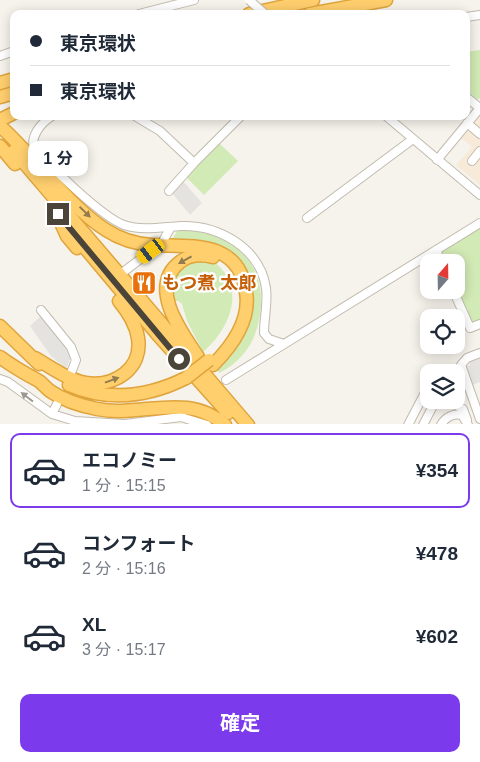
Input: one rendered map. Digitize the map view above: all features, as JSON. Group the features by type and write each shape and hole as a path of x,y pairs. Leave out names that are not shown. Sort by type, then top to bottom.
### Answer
{"highway":[{"path":"267,10 313,0"},
{"path":"334,10 386,0"},
{"path":"0,127 10,117"},
{"path":"0,127 116,278 223,386"},
{"path":"0,127 87,215 105,230 120,238 144,244 207,247 220,253 233,263 241,276 246,290 246,312 234,340 211,363 188,381 155,398 123,402 90,399 42,383"},
{"path":"0,146 116,278 238,424"},
{"path":"35,358 77,381 103,383 119,378 126,373 138,353 138,336 131,319 68,236 58,214"},
{"path":"211,363 231,333 240,307 238,285 231,271 220,261 205,255 191,256 183,259 169,275 166,290 169,303 189,343 223,386 248,424"},
{"path":"0,326 35,358 44,371 63,383 86,392 106,396 149,393 188,381"},
{"path":"0,357 60,396 93,408 124,411 173,406 189,407 208,413 226,424"}],"street":[{"path":"155,10 194,0"},
{"path":"249,0 260,10"},
{"path":"470,100 480,108 470,120"},
{"path":"48,120 38,130 32,142 40,155 111,219 135,228 192,227 217,232 247,250 259,265 266,286 264,333 269,339 284,344"},
{"path":"142,120 160,131 194,163"},
{"path":"169,191 237,120"},
{"path":"391,120 480,195"},
{"path":"437,160 470,120"},
{"path":"467,123 480,134"},
{"path":"308,218 413,139"},
{"path":"472,161 480,151"},
{"path":"223,386 284,344 480,222"},
{"path":"164,239 171,227"},
{"path":"436,250 438,254"},
{"path":"116,278 151,251"},
{"path":"457,299 470,328 480,324"},
{"path":"41,314 71,347 76,360 71,373"},
{"path":"462,364 463,361 480,354"},
{"path":"465,376 468,380 480,418"},
{"path":"0,379 8,382 52,414 75,423 118,424 166,417 207,424"},
{"path":"408,424 420,402"},
{"path":"52,414 57,404"},
{"path":"424,424 432,409"},
{"path":"462,409 468,424"},
{"path":"441,424 456,414 462,415 468,424"}],"shaded area":[{"path":"480,111 480,185 456,165 472,147 460,137"},
{"path":"183,181 202,203 190,215 172,193"},
{"path":"41,316 70,354 71,357 66,369 51,356 30,326"},
{"path":"480,356 480,382 472,385 465,367 470,365 469,360"}],"green space":[{"path":"480,50 480,98 476,100 470,95 470,51"},
{"path":"219,143 238,161 204,195 186,177"},
{"path":"480,226 480,321 471,322 460,299 465,299 465,254 442,254 441,251"},
{"path":"178,230 215,236 230,243 253,266 259,282 261,300 259,320 254,337 246,351 234,363 219,373 217,369 251,304 233,261 226,253 219,247 208,243 172,239"},
{"path":"210,259 222,269 229,281 232,293 232,306 222,330 203,352 187,321 182,304 178,301 171,301 172,278 186,261"}],"place":[{"name":"もつ煮 太郎","path":"144,283"}],"route":[{"path":"58,214 179,359"}]}
